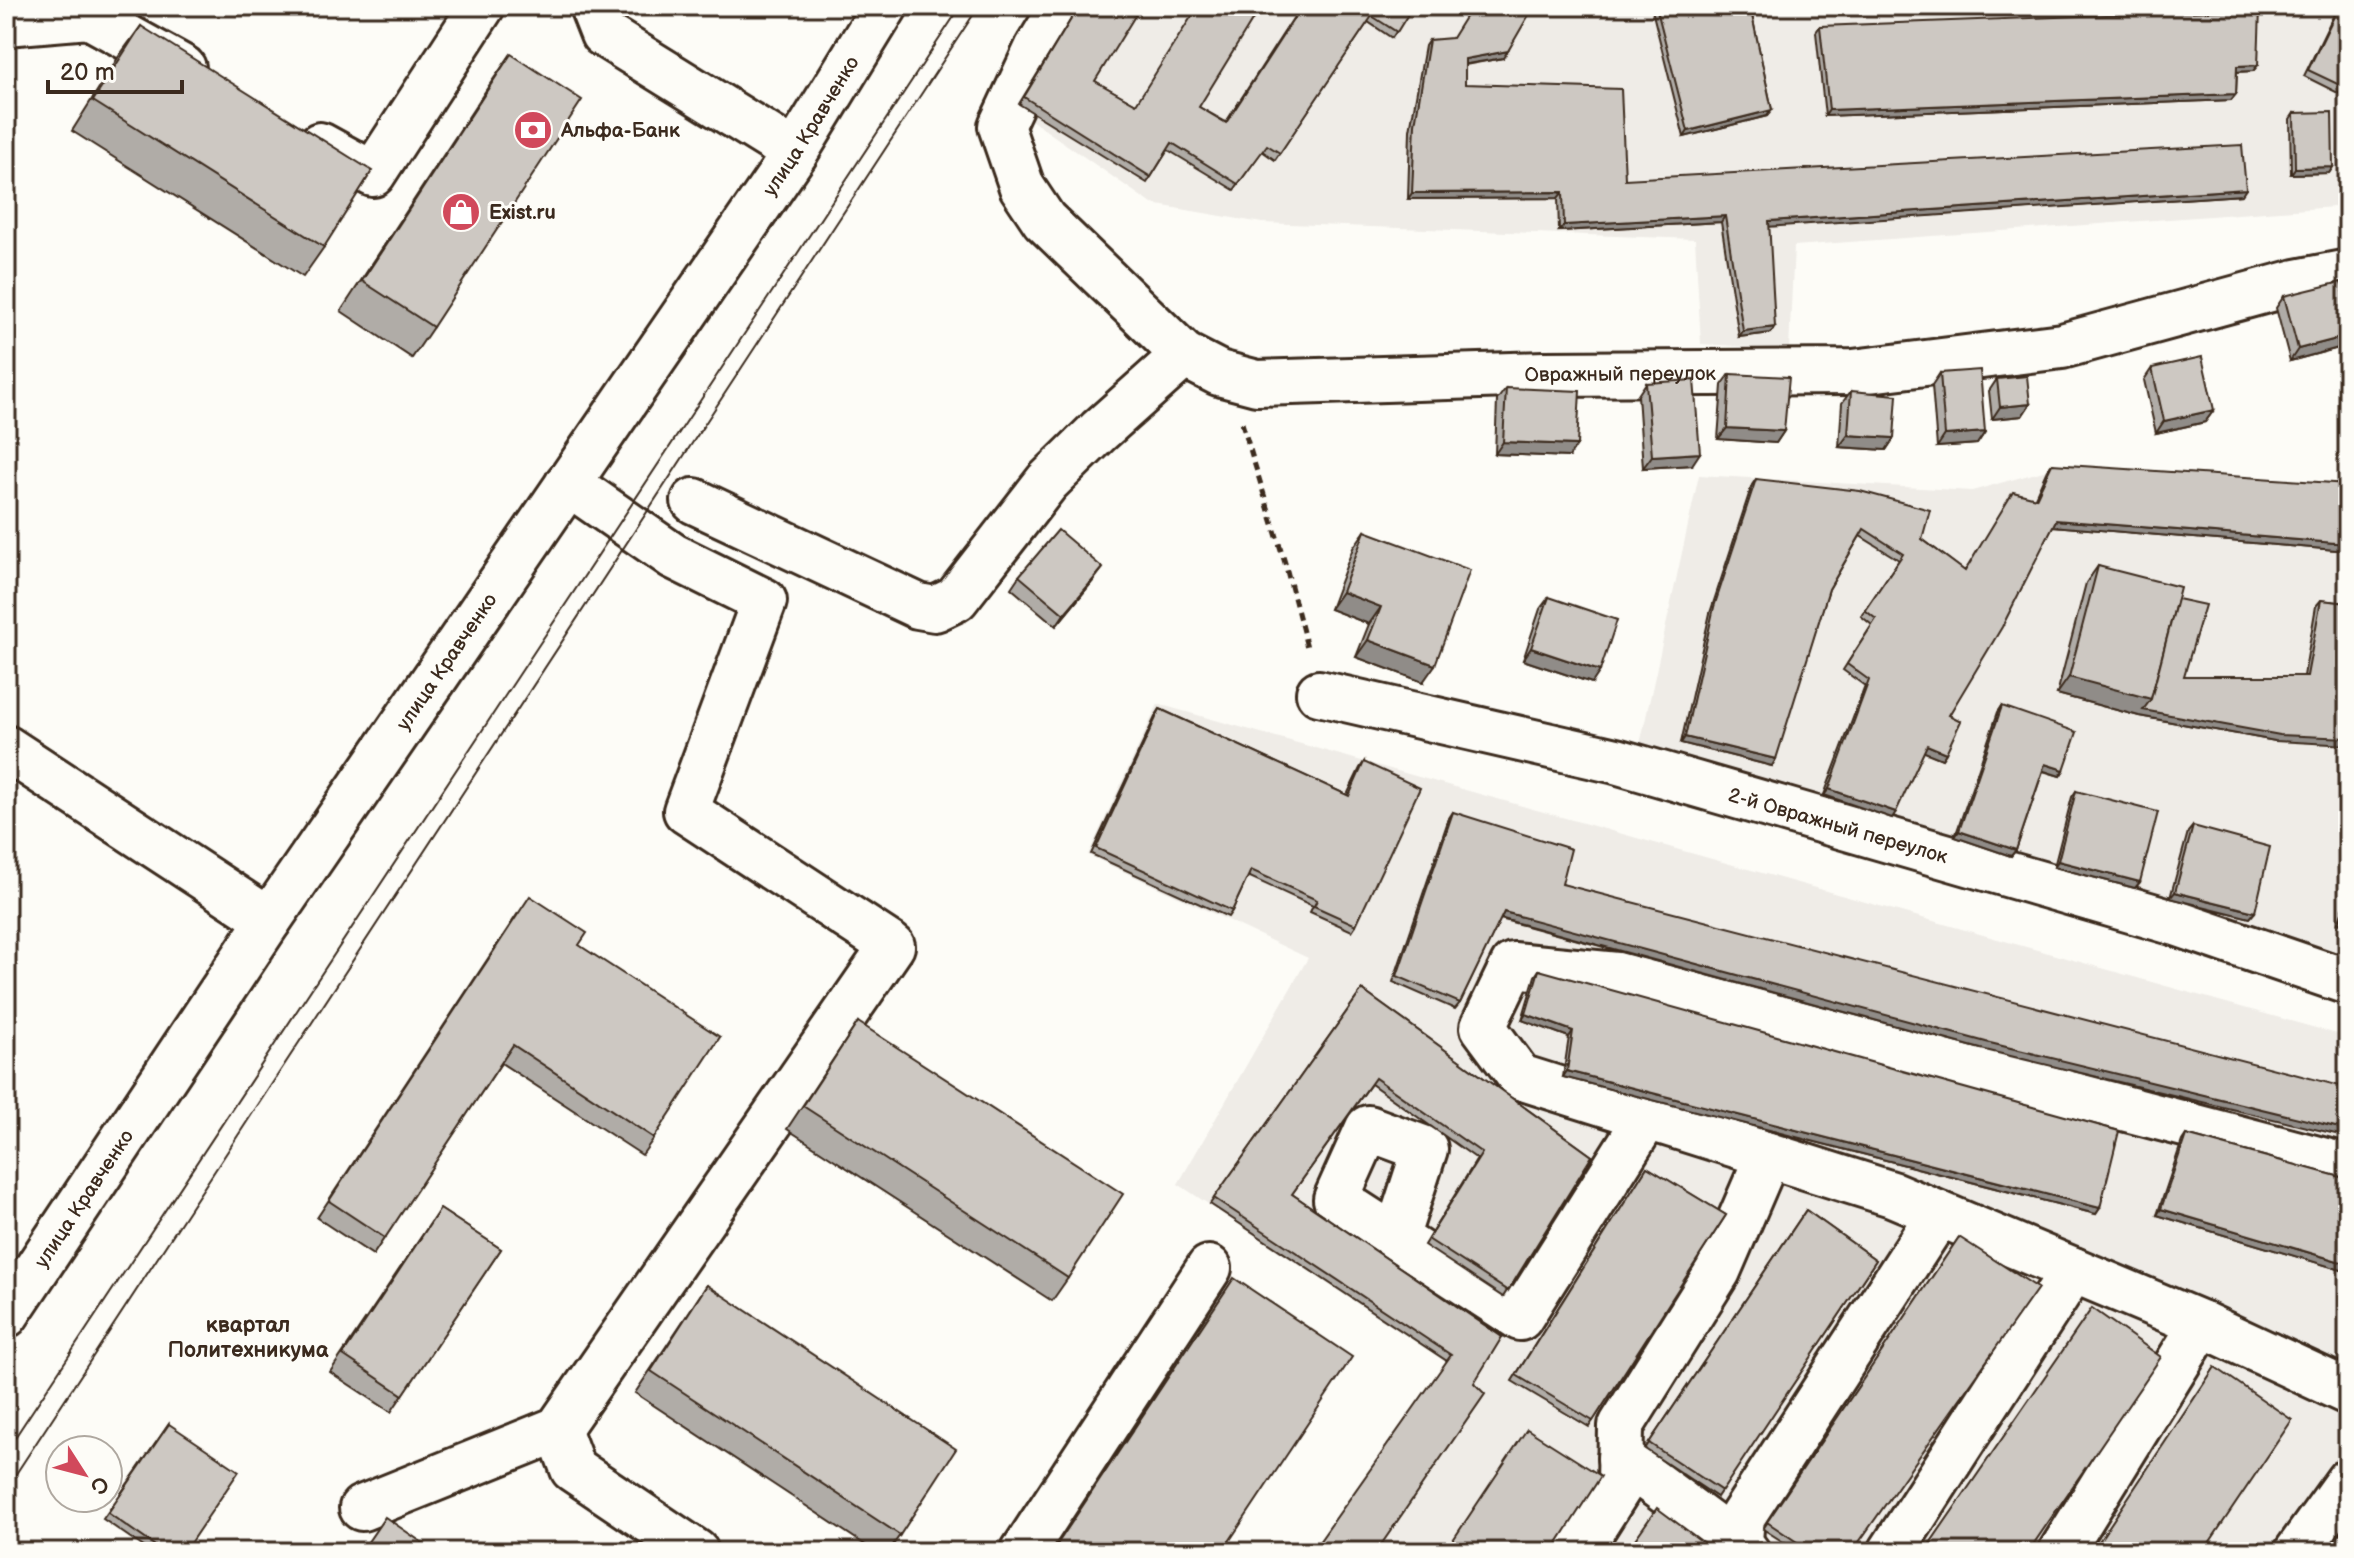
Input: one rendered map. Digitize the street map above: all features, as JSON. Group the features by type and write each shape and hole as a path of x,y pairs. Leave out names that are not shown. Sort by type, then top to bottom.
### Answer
{"street":[{"path":"292,129 373,174 482,6"},
{"path":"592,6 603,34 795,153"},
{"name":"улица Кравченко","path":"6,1315 269,920 795,153 885,6"},
{"name":"Овражный переулок","path":"1063,6 1037,49 1001,126 1022,187 1044,220 1184,355 1257,383 1544,374 1853,372 2062,346 2296,282 2348,272"},
{"path":"6,23 89,16 211,84"},
{"path":"694,501 918,606 935,609 956,599 1047,482 1184,355"},
{"path":"362,1508 558,1429 892,946 686,811 764,601 673,556 568,483"},
{"name":"2-й Овражный переулок","path":"1319,693 1616,761 2176,923 2348,982"},
{"path":"6,748 269,920"},
{"path":"2348,1167 1617,975 1513,965 1483,1027 1520,1077 1892,1194 2202,1324 2348,1392"},
{"path":"1396,1238 1520,1318 1647,1117"},
{"path":"1578,1552 1620,1486 1621,1426 1718,1271 1768,1155"},
{"path":"1742,1550 1742,1517 1939,1214"},
{"path":"1023,1552 1209,1268"},
{"path":"1891,1552 2073,1270"},
{"path":"2061,1552 2202,1324"},
{"path":"558,1429 573,1469 696,1552"},
{"path":"1620,1458 1742,1550"},
{"path":"2297,1552 2348,1481"}],"path":[{"path":"1230,375 1319,693"}],"shaded area":[{"path":"1080,6 2348,6 2348,206 1794,246 1789,349 1701,344 1695,239 1262,223 1152,204 1018,111"},
{"path":"2047,470 2348,490 2348,954 1639,749 1699,475 1972,491"},
{"path":"1158,704 2348,1037 2348,1552 1312,1552 1447,1361 1178,1184 1308,958 1088,855"}],"building":[{"path":"1079,6 1141,6 1095,81 1136,104 1198,6 1261,6 1199,107 1226,123 1302,6 1413,6 1397,32 1372,16 1280,153 1267,145 1238,184 1172,143 1151,177 1024,97"},
{"path":"1472,6 1534,6 1508,51 1465,59 1465,84 1621,89 1625,179 2242,145 2246,189 1769,221 1775,327 1743,331 1725,216 1564,225 1563,192 1412,193 1415,124 1429,40 1452,38"},
{"path":"1656,6 1750,6 1772,110 1688,131"},
{"path":"2339,6 2348,6 2348,89 2308,70"},
{"path":"2260,9 2258,65 2237,66 2236,94 1829,110 1820,26"},
{"path":"141,26 372,171 324,247 93,101"},
{"path":"511,54 582,100 433,327 362,281"},
{"path":"2332,112 2333,167 2295,168 2294,113"},
{"path":"2341,282 2348,309 2348,336 2298,349 2284,296"},
{"path":"2202,357 2214,410 2164,421 2152,368"},
{"path":"1980,370 1985,432 1945,435 1940,373"},
{"path":"1730,374 1789,377 1784,431 1727,428"},
{"path":"2027,376 2030,404 2000,407 1997,379"},
{"path":"1694,380 1700,453 1652,456 1646,383"},
{"path":"1506,388 1580,391 1577,445 1503,442"},
{"path":"1851,391 1897,395 1894,438 1848,435"},
{"path":"2052,464 2348,484 2348,544 2056,520 2002,627 1949,715 1961,721 1946,753 1927,745 1896,812 1829,789 1869,680 1847,664 1876,619 1865,610 1903,554 1864,529 1829,589 1776,759 1685,737 1714,607 1756,479 1860,491 1930,510 1922,539 1965,571 2013,492 2036,498"},
{"path":"1058,530 1103,568 1064,614 1019,576"},
{"path":"1365,531 1470,570 1435,665 1368,640 1381,607 1342,592"},
{"path":"2098,566 2180,587 2151,699 2069,677"},
{"path":"1549,597 1617,620 1600,671 1531,648"},
{"path":"2177,599 2205,605 2184,676 2307,676 2321,600 2348,603 2348,738 2280,735 2143,710 2151,699"},
{"path":"2002,706 2077,732 2064,770 2045,764 2016,850 1959,831"},
{"path":"1160,709 1349,796 1364,762 1420,788 1356,925 1314,906 1317,900 1251,870 1232,911 1096,848"},
{"path":"2076,791 2158,812 2140,882 2058,861"},
{"path":"1453,812 1571,849 1562,884 2348,1088 2348,1130 1986,1042 1504,912 1460,1003 1397,976"},
{"path":"2193,826 2270,847 2255,912 2175,892"},
{"path":"530,896 587,933 579,945 720,1037 654,1138 513,1045 385,1238 329,1201"},
{"path":"2348,901 2348,919 2342,917"},
{"path":"1539,970 2119,1131 2100,1208 1567,1071 1573,1031 1526,1014"},
{"path":"1362,990 1592,1156 1508,1291 1428,1239 1482,1153 1375,1078 1292,1194 1502,1337 1474,1383 1485,1394 1376,1552 1312,1552 1451,1355 1214,1198"},
{"path":"858,1022 1123,1194 1068,1278 803,1106"},
{"path":"2186,1135 2348,1179 2348,1264 2161,1209"},
{"path":"1647,1167 1726,1215 1593,1421 1516,1375"},
{"path":"440,1209 501,1249 403,1395 343,1355"},
{"path":"1806,1210 1876,1260 1722,1491 1649,1443"},
{"path":"1959,1237 2038,1288 1852,1552 1812,1552 1767,1522"},
{"path":"1234,1278 1352,1357 1222,1552 1052,1552"},
{"path":"707,1285 956,1449 900,1535 651,1371"},
{"path":"2092,1308 2161,1357 2028,1552 1924,1552"},
{"path":"2215,1367 2292,1420 2203,1552 2092,1552"},
{"path":"169,1424 239,1471 184,1552 164,1552 109,1514 124,1514 124,1490"},
{"path":"1527,1429 1601,1476 1552,1552 1445,1552"},
{"path":"1657,1508 1716,1552 1626,1552"},
{"path":"385,1517 436,1552 361,1552"}],"tram line":[{"path":"6,1451 961,6"},
{"path":"6,1489 979,6"}],"place":[{"name":"Альфа-Банк","path":"533,130"},
{"name":"Exist.ru","path":"461,212"}],"district":[{"name":"квартал Политехникума","path":"248,1336"}]}
